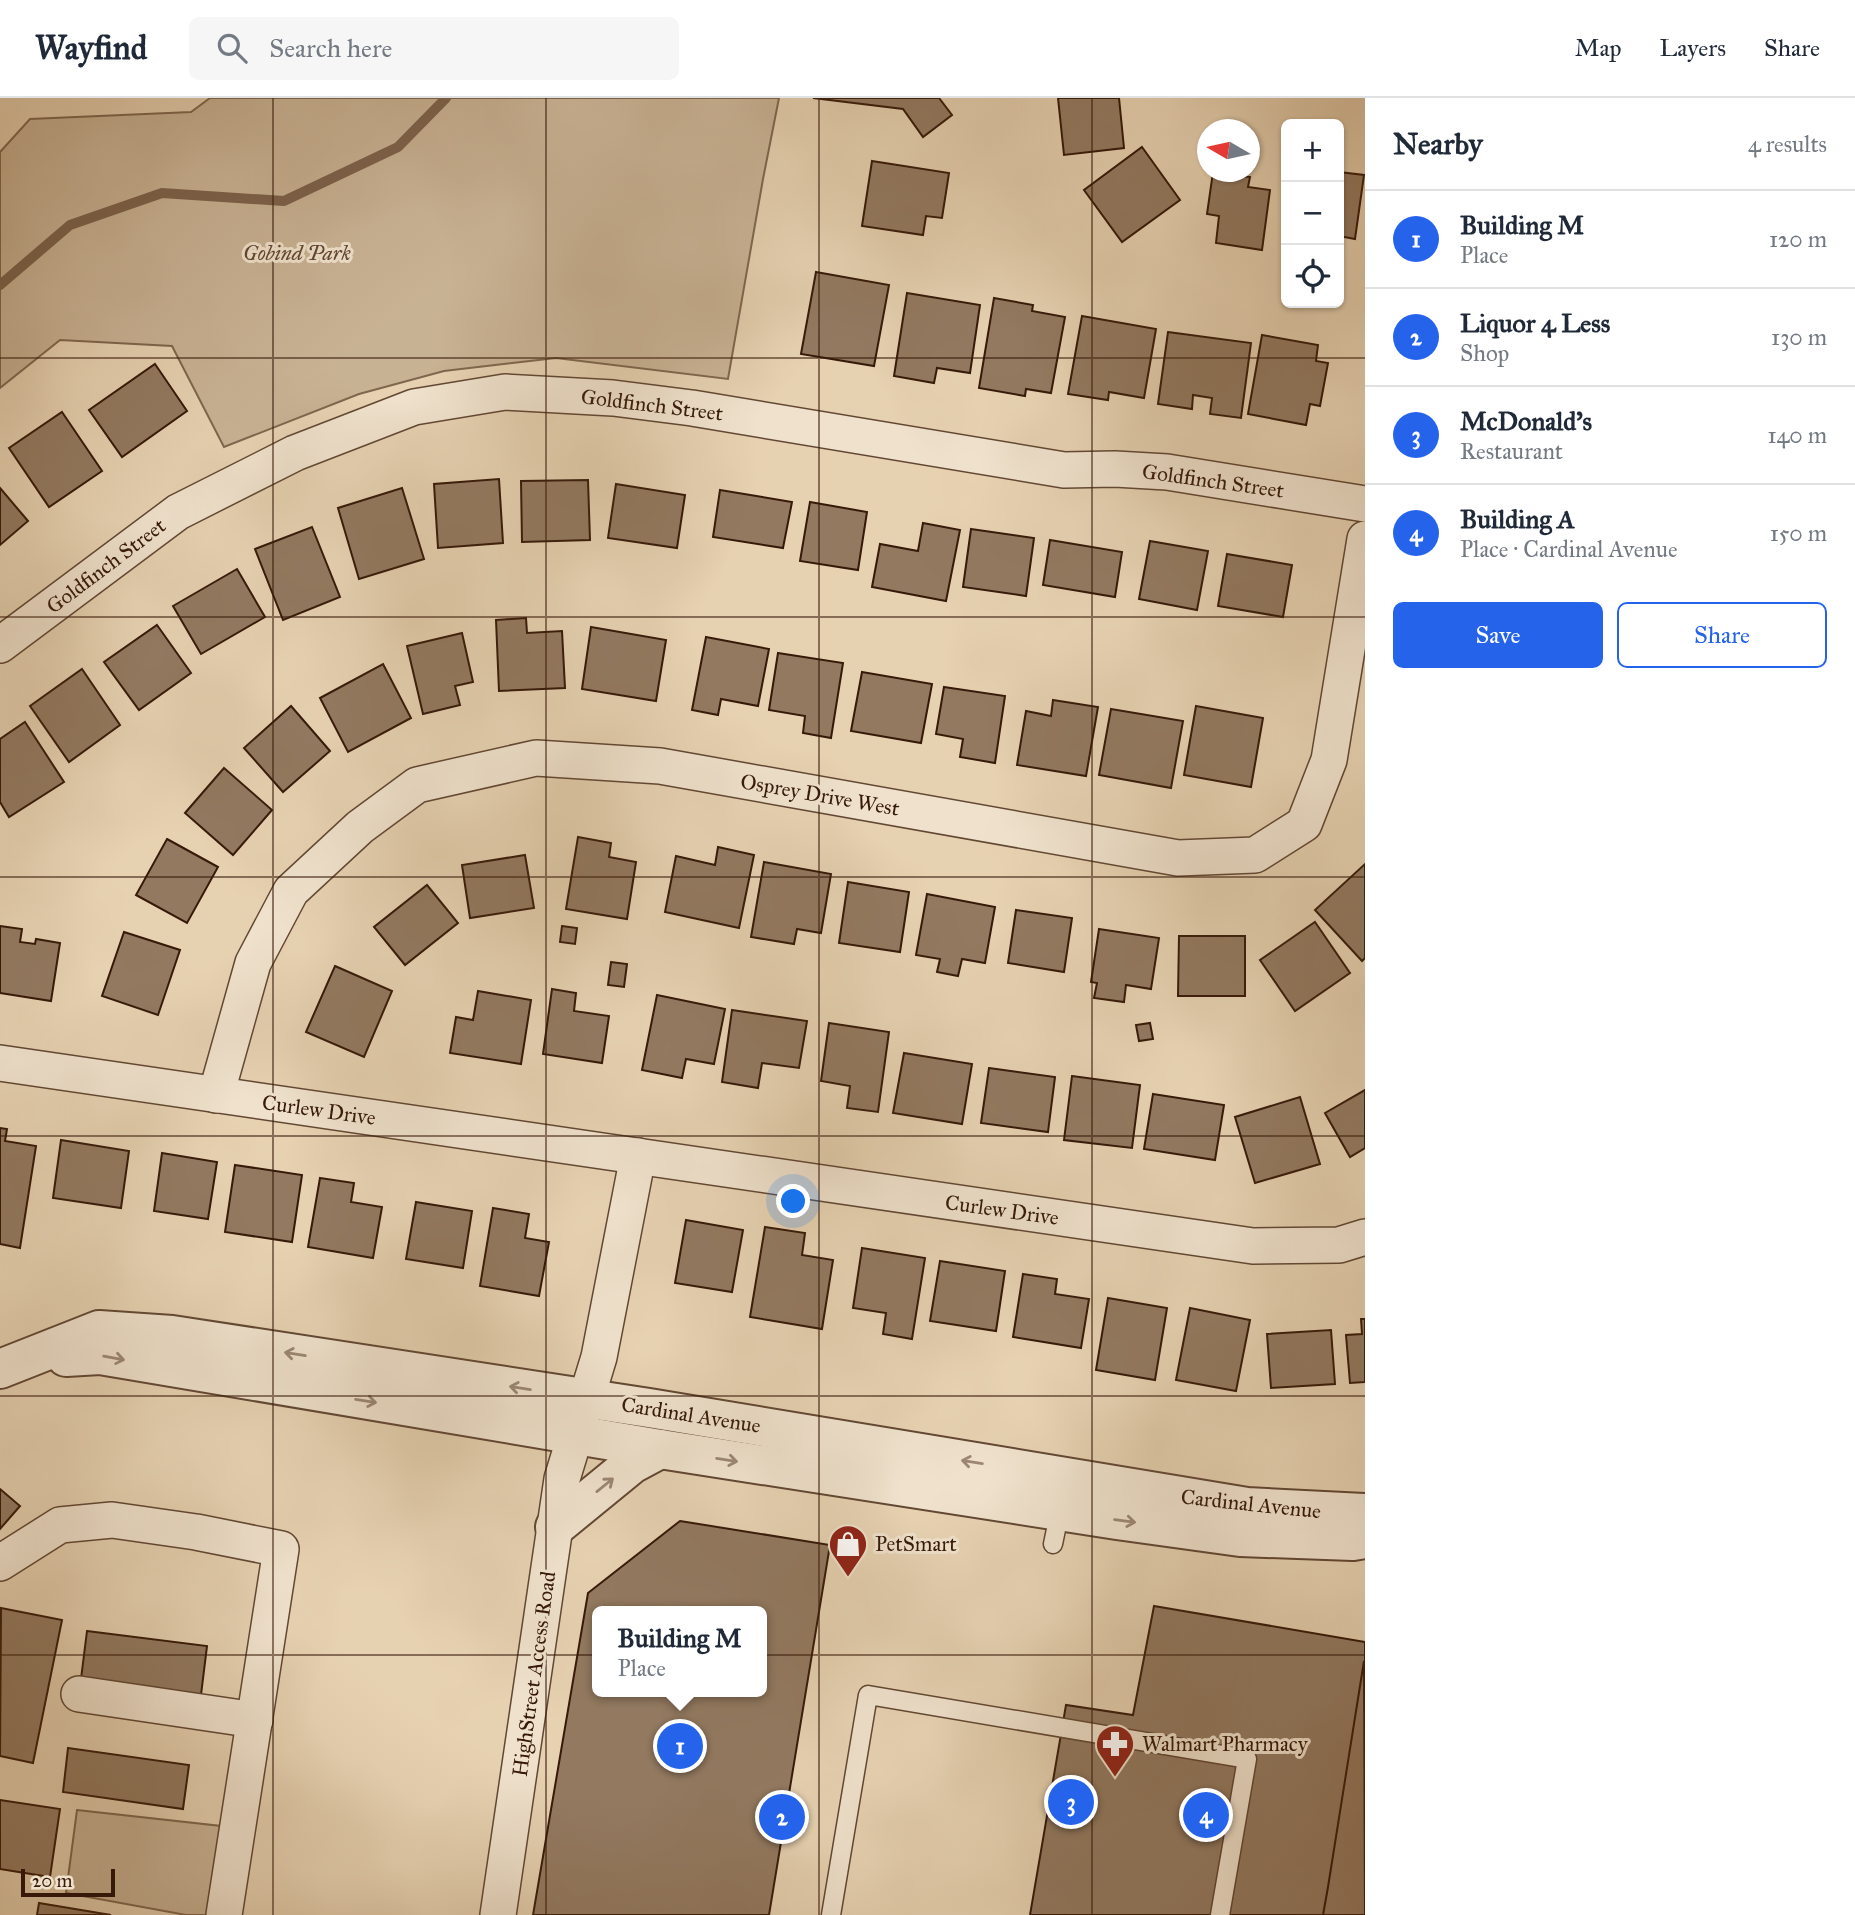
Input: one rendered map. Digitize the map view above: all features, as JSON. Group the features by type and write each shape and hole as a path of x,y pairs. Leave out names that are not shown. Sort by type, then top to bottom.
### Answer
{"street":[{"name":"Goldfinch Street","path":"0,645 178,512 295,453 414,407 505,392 613,398 679,406 1064,470 1167,472 1365,504"},
{"name":"Osprey Drive West","path":"216,1095 253,963 291,891 360,827 417,785 537,758 592,760 660,766 1178,858 1255,855 1304,824 1329,760 1365,539"},
{"name":"Curlew Drive","path":"0,1063 1253,1246 1339,1245 1365,1237"},
{"path":"581,1416 599,1357 638,1156"},
{"name":"Cardinal Avenue","path":"11,1364 100,1355 1123,1487 1247,1507 1365,1513"},
{"name":"Cardinal Avenue","path":"581,1416 660,1449 1055,1527 1240,1537 1353,1541 1365,1539"},
{"name":"HighStreet Access Road","path":"498,1915 562,1479 581,1416"},
{"path":"555,1527 632,1464 660,1449"},
{"path":"0,1563 60,1525 112,1520 196,1532 281,1549 224,1915"},
{"path":"79,1694 255,1720"}],"lane":[{"path":"1055,1527 1123,1487"},
{"path":"831,1915 868,1695 1247,1759 1220,1915"}],"green space":[{"name":"Gobind Park","path":"210,98 779,98 728,379 556,358 444,371 359,394 224,447 172,346 60,340 0,388 0,152 30,119 191,112"},
{"path":"77,1810 221,1826 208,1915 186,1915 66,1893"}],"building":[{"path":"813,98 939,98 952,115 923,137 903,109"},
{"path":"1058,98 1119,98 1124,148 1064,155"},
{"path":"1142,147 1180,200 1122,242 1084,190"},
{"path":"872,161 949,173 942,218 926,216 923,235 862,226"},
{"path":"1344,173 1364,175 1355,239 1344,237"},
{"path":"1212,182 1249,182 1248,187 1270,190 1262,250 1216,243 1219,216 1207,214"},
{"path":"816,272 889,285 874,366 801,354"},
{"path":"907,293 980,305 970,373 937,368 934,383 894,376"},
{"path":"994,298 1033,305 1032,311 1065,317 1051,393 1026,389 1025,396 979,388"},
{"path":"1082,316 1156,329 1144,398 1109,392 1108,400 1068,394"},
{"path":"1168,332 1251,343 1241,418 1210,414 1212,398 1193,395 1192,409 1158,404"},
{"path":"1262,335 1318,345 1316,361 1328,363 1320,406 1310,404 1306,425 1248,414"},
{"path":"155,364 187,411 122,457 89,410"},
{"path":"62,412 102,471 49,507 9,448"},
{"path":"499,479 503,543 438,548 434,484"},
{"path":"588,480 590,540 522,542 521,481"},
{"path":"616,484 685,495 677,548 608,538"},
{"path":"0,488 28,521 0,545"},
{"path":"402,488 424,559 359,579 338,508"},
{"path":"720,490 792,502 783,548 713,537"},
{"path":"810,502 867,512 858,570 800,561"},
{"path":"923,523 960,530 946,601 872,587 880,544 918,551"},
{"path":"312,527 340,597 283,620 255,549"},
{"path":"971,529 1034,538 1026,596 963,587"},
{"path":"1050,540 1122,552 1115,597 1043,585"},
{"path":"1150,541 1208,551 1197,610 1139,599"},
{"path":"1227,554 1292,565 1283,617 1218,606"},
{"path":"237,569 265,617 201,654 173,606"},
{"path":"526,618 527,633 562,631 565,688 499,691 496,620"},
{"path":"157,625 191,673 139,710 104,662"},
{"path":"591,627 666,640 656,701 582,689"},
{"path":"462,633 473,682 455,686 460,705 423,714 407,646"},
{"path":"706,637 769,649 758,706 721,699 718,715 692,710"},
{"path":"778,653 843,663 831,738 803,733 805,716 769,710"},
{"path":"383,664 411,718 348,752 320,698"},
{"path":"82,669 120,725 69,762 30,706"},
{"path":"862,672 932,684 921,743 851,731"},
{"path":"944,687 1005,696 995,763 960,757 963,739 936,734"},
{"path":"1053,700 1098,707 1086,776 1017,765 1026,711 1051,716"},
{"path":"291,706 330,751 283,792 244,748"},
{"path":"1196,706 1263,718 1251,787 1184,775"},
{"path":"1111,709 1183,721 1171,788 1099,775"},
{"path":"25,722 64,782 9,817 0,802 0,739"},
{"path":"224,768 272,810 233,855 185,813"},
{"path":"578,837 611,843 609,857 636,862 627,919 566,909"},
{"path":"167,839 218,867 187,923 136,895"},
{"path":"718,847 754,855 739,928 665,912 676,856 715,865"},
{"path":"525,855 534,908 470,918 462,865"},
{"path":"764,862 831,874 821,933 797,929 794,944 751,937"},
{"path":"1365,864 1365,958 1362,961 1315,910"},
{"path":"848,882 909,892 900,952 839,943"},
{"path":"427,885 458,923 405,965 374,927"},
{"path":"927,894 995,907 985,963 962,959 958,976 937,972 940,959 916,955"},
{"path":"1016,910 1072,918 1064,972 1008,963"},
{"path":"1315,922 1350,973 1295,1011 1260,960"},
{"path":"0,926 22,929 20,942 35,944 36,939 60,943 51,1001 0,993"},
{"path":"562,926 577,928 575,944 560,942"},
{"path":"1099,929 1159,938 1151,989 1126,985 1124,1002 1094,998 1097,983 1091,982"},
{"path":"124,932 180,950 158,1015 102,996"},
{"path":"1179,936 1245,936 1245,996 1178,996"},
{"path":"611,962 627,964 624,987 608,985"},
{"path":"335,966 392,991 364,1057 306,1032"},
{"path":"552,989 576,993 574,1011 609,1016 602,1063 543,1054"},
{"path":"478,991 531,1000 521,1064 450,1053 456,1017 473,1020"},
{"path":"657,995 725,1009 714,1064 686,1059 682,1078 642,1070"},
{"path":"732,1010 807,1021 799,1068 762,1063 758,1088 722,1082"},
{"path":"829,1023 889,1032 878,1112 847,1108 850,1086 821,1081"},
{"path":"1150,1023 1153,1039 1139,1041 1136,1025"},
{"path":"904,1053 972,1064 962,1124 893,1113"},
{"path":"989,1068 1055,1077 1048,1132 981,1123"},
{"path":"1072,1076 1140,1085 1132,1148 1064,1140"},
{"path":"1365,1090 1365,1148 1350,1157 1325,1113"},
{"path":"1153,1094 1224,1105 1215,1160 1144,1149"},
{"path":"1300,1097 1320,1164 1255,1183 1235,1117"},
{"path":"0,1128 7,1129 5,1141 36,1146 20,1248 0,1244"},
{"path":"61,1140 129,1151 121,1208 53,1198"},
{"path":"162,1153 217,1162 208,1219 154,1211"},
{"path":"235,1165 302,1175 292,1242 225,1232"},
{"path":"320,1178 354,1183 351,1202 382,1207 373,1258 308,1247"},
{"path":"416,1202 472,1211 463,1268 406,1259"},
{"path":"493,1208 529,1214 525,1238 549,1242 539,1296 480,1286"},
{"path":"686,1220 743,1230 732,1292 675,1283"},
{"path":"765,1227 805,1233 802,1255 833,1260 822,1329 750,1317"},
{"path":"862,1248 925,1258 912,1339 883,1334 886,1313 853,1308"},
{"path":"940,1261 1005,1271 996,1331 930,1321"},
{"path":"1023,1274 1057,1279 1055,1294 1089,1299 1081,1348 1013,1337"},
{"path":"1108,1298 1167,1308 1155,1380 1096,1370"},
{"path":"1190,1308 1250,1320 1236,1391 1176,1380"},
{"path":"1361,1319 1365,1319 1365,1382 1350,1383 1346,1335 1362,1334"},
{"path":"1331,1330 1335,1384 1271,1388 1267,1334"},
{"path":"0,1489 20,1506 0,1529"},
{"path":"680,1521 830,1545 769,1915 533,1915 588,1593"},
{"path":"1154,1606 1365,1642 1365,1915 1030,1915 1066,1705 1133,1715"},
{"path":"1,1608 62,1620 33,1763 0,1756"},
{"path":"87,1631 207,1646 200,1703 80,1687"},
{"path":"1364,1661 1365,1915 1323,1915 1328,1887"},
{"path":"68,1748 189,1765 183,1809 63,1792"},
{"path":"0,1800 60,1809 50,1877 0,1869"},
{"path":"39,1903 111,1915 37,1915"}],"waterway":[{"path":"0,285 70,225 162,193 284,201 398,147 446,98"}],"place":[{"name":"PetSmart","path":"848,1578"},
{"name":"Building M","path":"680,1746"},
{"name":"Walmart Pharmacy","path":"1115,1778"},
{"name":"McDonald's","path":"1071,1802"},
{"name":"Building A","path":"1206,1815"},
{"name":"Liquor 4 Less","path":"782,1817"}]}
